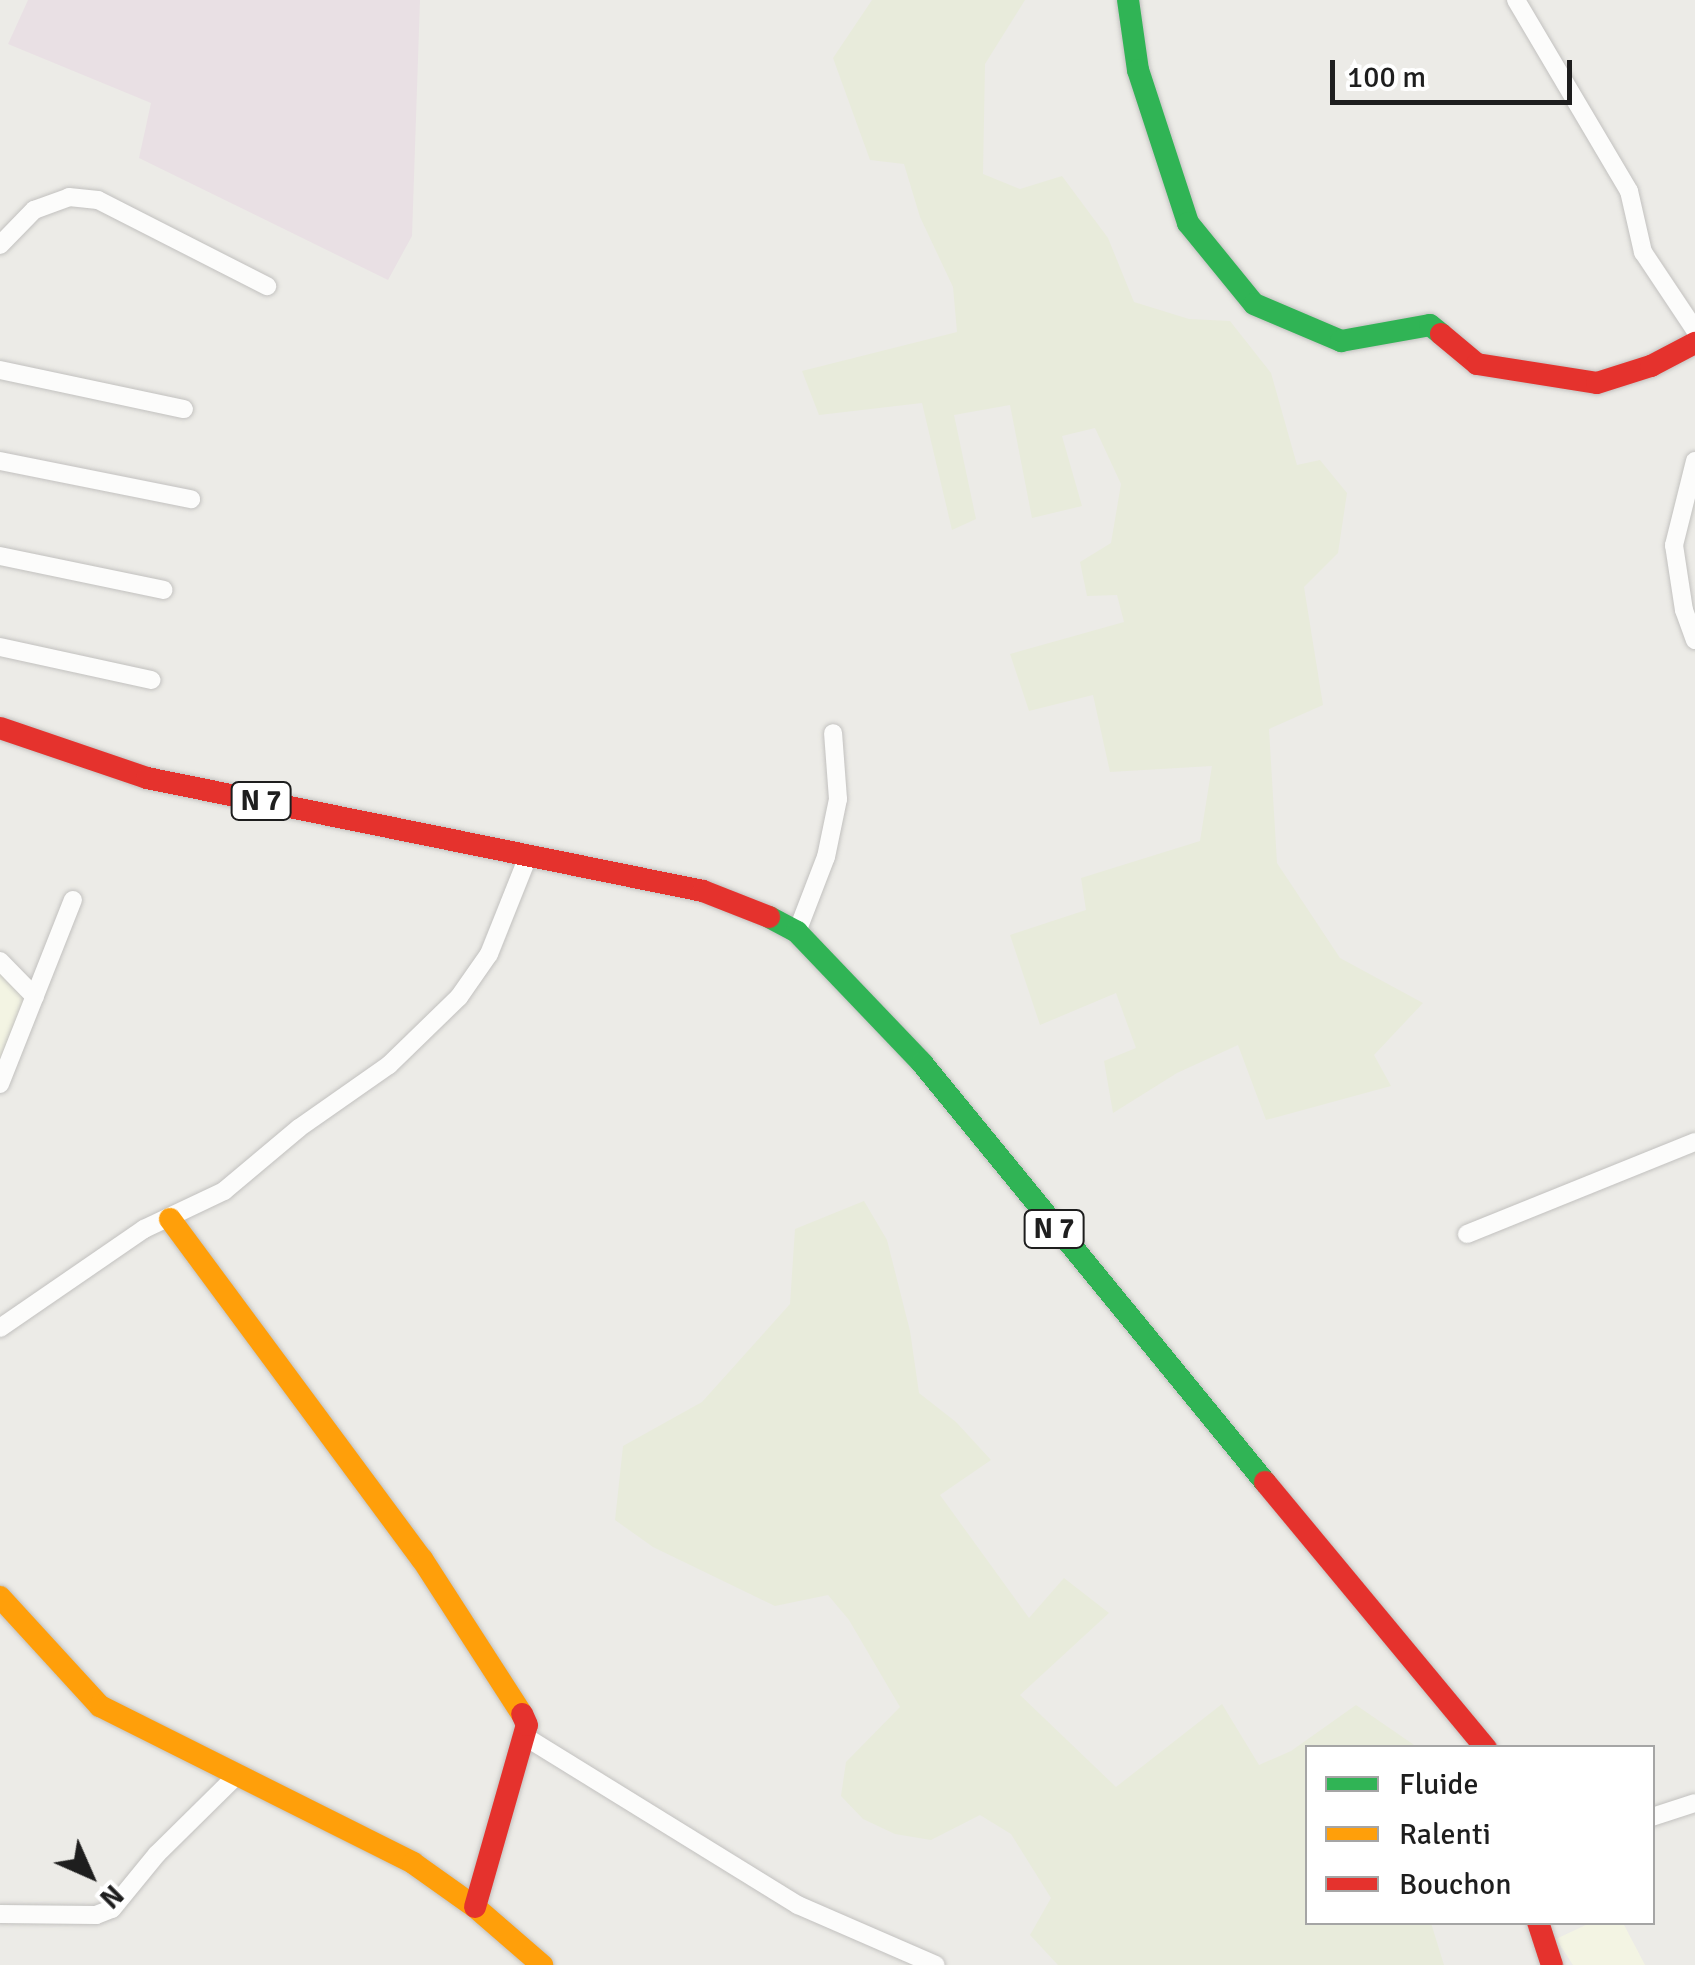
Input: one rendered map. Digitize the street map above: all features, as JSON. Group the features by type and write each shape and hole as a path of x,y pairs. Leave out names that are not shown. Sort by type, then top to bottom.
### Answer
{"street":[{"path":"1128,0 1138,70 1188,223 1254,304 1341,341 1430,325 1476,364 1597,383 1651,366 1695,343"},
{"path":"1516,0 1629,191 1643,252 1695,330"},
{"path":"0,245 34,210 68,197 98,200 266,286"},
{"path":"0,370 184,408"},
{"path":"0,461 191,499"},
{"path":"1695,461 1674,546 1684,610 1695,640"},
{"path":"0,556 164,590"},
{"path":"0,647 151,680"},
{"name":"N 7","path":"0,728 147,778 527,859 703,891 757,910 797,932 922,1064 1484,1745"},
{"path":"797,932 826,856 838,799 833,733"},
{"path":"0,1328 144,1229 170,1220 224,1191 299,1128 389,1065 459,997 489,954 527,859"},
{"path":"0,1084 73,900"},
{"path":"0,961 35,997"},
{"path":"1467,1234 1695,1142"},
{"path":"170,1220 422,1558 523,1715 527,1726 475,1906"},
{"path":"0,1597 100,1706 154,1737 238,1774 414,1862 475,1906 542,1965"},
{"path":"524,1736 798,1905 936,1965"},
{"path":"0,1914 96,1915 112,1909 157,1854 238,1774"},
{"path":"1655,1816 1695,1803"},
{"path":"1539,1925 1552,1965"}],"shaded area":[{"path":"28,0 420,0 412,236 388,280 139,158 151,103 8,44"},
{"path":"872,0 1025,0 985,64 983,174 1020,189 1062,176 1108,238 1134,302 1189,319 1230,321 1271,373 1297,465 1320,460 1347,493 1338,553 1304,587 1323,705 1269,729 1277,863 1340,958 1423,1003 1374,1055 1391,1086 1266,1120 1238,1045 1177,1073 1113,1113 1104,1061 1136,1048 1116,993 1040,1025 1010,935 1086,910 1081,878 1200,841 1212,766 1110,772 1093,695 1029,711 1010,654 1124,622 1117,595 1087,596 1080,562 1111,543 1121,484 1095,428 1062,436 1082,506 1032,518 1010,405 954,415 976,519 952,530 922,403 819,415 802,371 957,332 953,287 920,217 904,164 870,160 833,58"},
{"path":"0,970 30,1000 0,1084"},
{"path":"864,1201 887,1240 910,1331 919,1393 956,1422 991,1460 940,1495 1029,1618 1064,1578 1109,1613 1020,1695 1116,1787 1222,1704 1259,1765 1291,1751 1356,1705 1414,1745 1305,1745 1305,1925 1432,1925 1444,1965 1058,1965 1030,1935 1051,1898 1011,1834 980,1815 931,1840 895,1834 863,1819 841,1796 846,1762 900,1707 849,1620 828,1595 775,1606 653,1547 615,1520 623,1446 702,1402 790,1304 795,1229"},
{"path":"1586,1925 1624,1925 1645,1965 1573,1965 1556,1939"}],"traffic: fast":[{"path":"1128,0 1138,70 1188,223 1254,304 1341,341 1430,325 1441,334"},
{"path":"769,917 797,932 922,1063 1265,1482"}],"traffic: slow":[{"path":"170,1219 422,1559 522,1714"},
{"path":"0,1597 100,1706 413,1863 475,1907 542,1965"}],"traffic: jam":[{"path":"1441,334 1477,364 1597,383 1651,366 1695,343"},
{"path":"0,728 147,778 703,891 769,917"},
{"path":"1265,1482 1484,1745"},
{"path":"475,1907 527,1725 522,1714"},
{"path":"1539,1925 1552,1965"}]}
